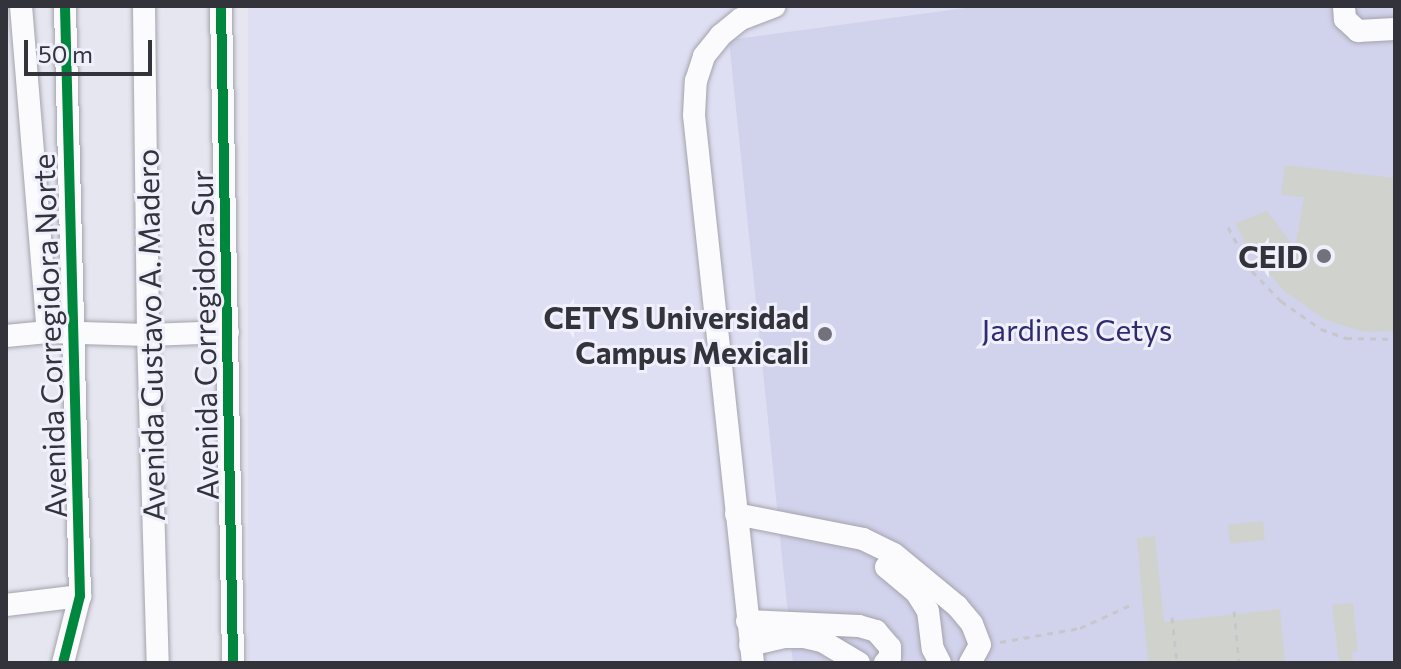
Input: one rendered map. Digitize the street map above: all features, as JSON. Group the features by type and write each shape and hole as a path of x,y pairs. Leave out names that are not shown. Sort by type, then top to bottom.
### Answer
{"street":[{"path":"21,6 48,332"},
{"name":"Avenida Corregidora Norte","path":"63,663 80,596 65,6"},
{"name":"Avenida Gustavo A. Madero","path":"144,6 148,335 158,663"},
{"name":"Avenida Corregidora Sur","path":"221,6 233,663"},
{"path":"775,6 741,19 721,35 704,56 696,81 696,148 751,654 784,637 804,637 822,641 859,663"},
{"path":"1344,6 1345,19 1358,31 1395,29"},
{"path":"6,336 48,332 148,335 228,332"},
{"path":"737,524 863,539 894,554 957,606 972,624 975,654"},
{"path":"737,524 832,544 867,556 901,575 928,611 933,649 940,663"},
{"path":"6,605 80,596"},
{"path":"747,621 859,626 876,631 890,647 890,657 885,663"}],"path":[{"path":"1228,227 1252,271 1281,301 1321,329 1346,338 1395,339"},
{"path":"975,654 1080,628 1130,605"},
{"path":"1234,611 1239,663"},
{"path":"1172,617 1177,663"}],"shaded area":[{"name":"CETYS Universidad Campus Mexicali","path":"248,6 1395,6 1395,663 248,663"}],"green space":[{"name":"Jardines Cetys","path":"980,6 1395,6 1395,663 793,663 729,40"}],"building":[{"name":"CEID","path":"1285,165 1395,178 1395,331 1364,332 1326,320 1284,291 1247,247 1235,223 1267,211 1295,248 1304,197 1281,195"},
{"path":"1263,521 1265,540 1230,544 1228,525"},
{"path":"1155,536 1164,622 1280,609 1285,663 1148,663 1137,538"},
{"path":"1353,603 1358,651 1352,652 1353,663 1339,663 1332,605"}],"cycle path":[{"path":"63,663 80,596 65,6"},
{"path":"221,6 233,663"}],"place":[{"name":"CEID","path":"1324,256"},
{"name":"CETYS Universidad Campus Mexicali","path":"825,334"}]}
